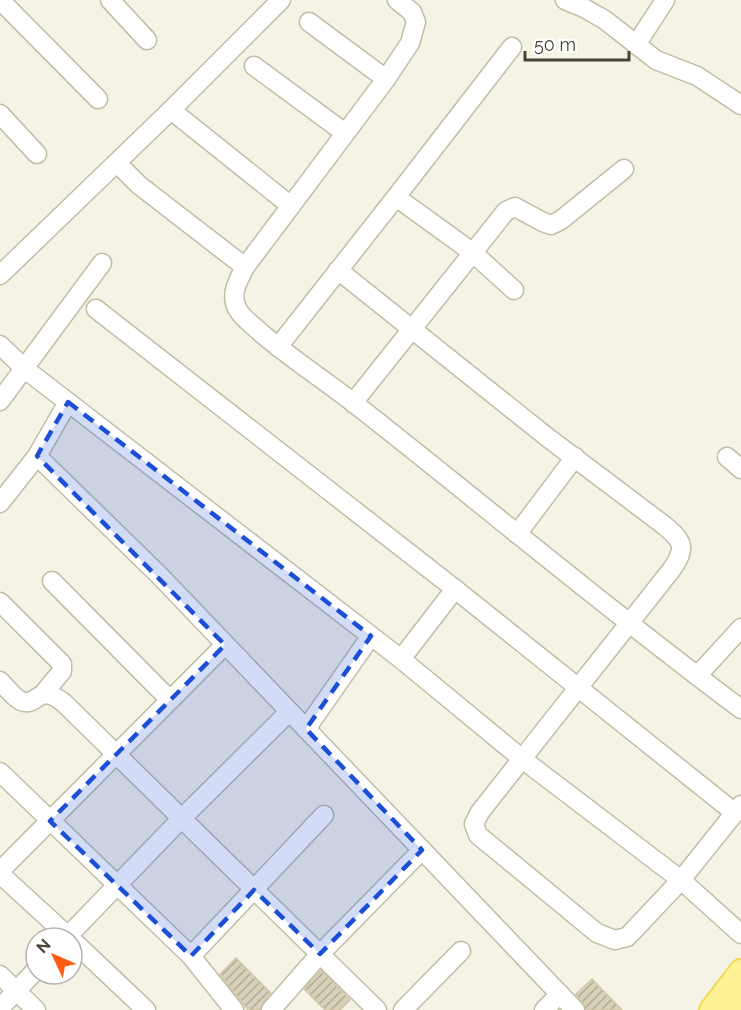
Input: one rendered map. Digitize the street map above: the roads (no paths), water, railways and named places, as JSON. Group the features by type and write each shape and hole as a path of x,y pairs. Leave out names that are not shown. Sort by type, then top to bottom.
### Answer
{"main road":[{"path":"711,1010 741,971"},
{"path":"732,1010 741,998"}],"street":[{"path":"0,0 98,99"},
{"path":"110,0 147,40"},
{"path":"0,275 281,0"},
{"path":"568,0 605,20 656,60 704,80 741,105"},
{"path":"636,45 665,0"},
{"path":"407,3 416,22 414,34 386,79 245,267 236,286 234,302 242,316 278,347 353,403 629,624 741,709"},
{"path":"309,22 386,79"},
{"path":"278,347 512,47"},
{"path":"254,66 345,134"},
{"path":"171,110 291,206"},
{"path":"0,114 37,154"},
{"path":"117,163 139,185 245,267"},
{"path":"353,403 495,222 510,208 521,209 551,225 561,220 624,169"},
{"path":"396,197 472,252 514,290"},
{"path":"0,401 102,263"},
{"path":"96,309 578,689 738,809 681,880 627,937 610,940 597,933 486,842 476,831 474,824 480,812 521,759 578,689 672,569 681,552 681,544 665,526 338,270"},
{"path":"0,345 25,369 401,659 521,759 681,880 741,934"},
{"path":"0,503 37,456 68,402"},
{"path":"37,456 160,576 575,1010"},
{"path":"517,534 574,457"},
{"path":"727,457 741,469"},
{"path":"52,581 170,700"},
{"path":"401,659 455,590"},
{"path":"0,602 62,664 62,671 43,694 30,702 22,701 0,681"},
{"path":"697,676 741,628"},
{"path":"306,729 370,636"},
{"path":"56,926 0,872 225,645"},
{"path":"43,694 52,694 64,703 377,1010"},
{"path":"80,926 181,819 289,711"},
{"path":"0,772 191,956 234,1010"},
{"path":"191,956 324,815"},
{"path":"271,1010 320,954 422,850"},
{"path":"403,1010 461,951"},
{"path":"84,952 146,1010"},
{"path":"0,975 36,1010"},
{"path":"0,1008 24,983"},
{"path":"544,1010 560,994"}]}
